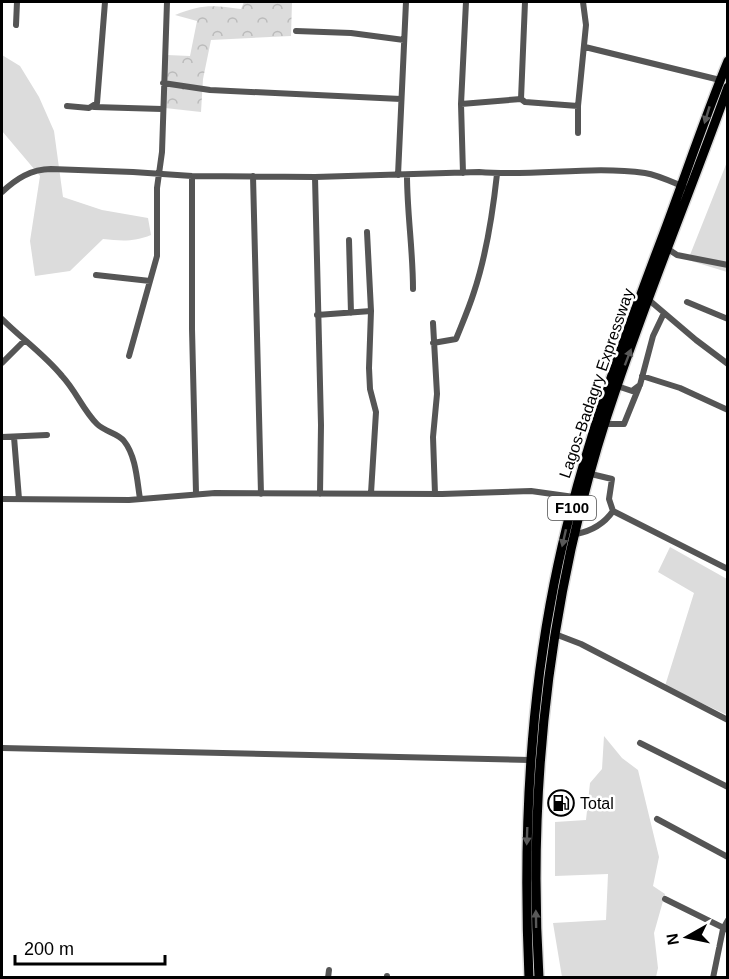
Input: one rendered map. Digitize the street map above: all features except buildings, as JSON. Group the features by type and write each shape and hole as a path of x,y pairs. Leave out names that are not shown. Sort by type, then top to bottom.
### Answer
{"highway":[{"name":"Lagos-Badagry Expressway","path":"539,978 536,890 537,802 545,702 566,572 591,474 617,386 668,249 720,80 728,61"},
{"name":"Lagos-Badagry Expressway","path":"529,978 526,892 530,760 554,585 574,496 618,358 728,87"}],"street":[{"path":"16,25 17,2"},
{"path":"94,106 97,103 105,2"},
{"path":"129,356 158,245 158,174 162,152 167,2"},
{"path":"398,175 406,2"},
{"path":"463,173 461,104 466,2"},
{"path":"521,99 525,2"},
{"path":"578,133 578,106 586,25 583,2"},
{"path":"296,31 351,33 404,40"},
{"path":"585,47 720,80"},
{"path":"163,82 210,90 401,99"},
{"path":"461,104 521,99 525,102 578,106"},
{"path":"67,106 162,109"},
{"path":"2,192 13,182 40,169 192,176 315,177 497,174 597,169 647,173 686,188"},
{"path":"433,343 456,339 475,291 492,218 497,174"},
{"path":"407,175 407,217 413,257 413,289"},
{"path":"192,176 196,493"},
{"path":"253,176 261,494"},
{"path":"315,177 321,425 320,494"},
{"path":"367,232 371,311 369,381 375,412 371,493"},
{"path":"349,240 351,313"},
{"path":"668,249 677,255 728,265"},
{"path":"96,275 150,281"},
{"path":"649,300 728,364"},
{"path":"687,303 728,319"},
{"path":"317,315 371,311"},
{"path":"605,424 624,424 640,385 653,336 664,313"},
{"path":"2,319 64,378 83,408 96,423 123,439 130,451 140,499"},
{"path":"433,323 436,394 433,437 435,494"},
{"path":"2,363 24,341"},
{"path":"642,376 680,388 728,410"},
{"path":"617,386 632,391 640,385"},
{"path":"2,437 47,435"},
{"path":"14,437 19,499"},
{"path":"591,474 612,479 609,499 613,511 728,569"},
{"path":"2,500 140,499 196,493 435,494 531,491 574,496"},
{"path":"576,534 598,526 608,519 613,511"},
{"path":"555,634 581,644 728,720"},
{"path":"639,743 728,787"},
{"path":"2,748 530,760"},
{"path":"657,819 728,856"},
{"path":"665,899 716,923 725,930"},
{"path":"713,978 728,921"}],"green space":[{"path":"244,2 292,2 291,36 211,40 203,79 201,112 165,108 167,55 190,56 197,21 175,15 208,6 241,9"},
{"path":"2,55 20,66 39,97 54,131 63,197 102,210 148,218 151,235 127,240 103,239 70,271 35,276 30,241 40,176 2,131"},
{"path":"727,162 727,272 688,260"},
{"path":"670,547 727,579 727,715 665,686 694,593 658,572"},
{"path":"604,736 622,758 638,770 659,857 653,886 665,894 654,933 658,968 656,977 562,977 553,923 606,920 608,874 555,876 555,822 586,820 590,783 602,769"}],"place":[{"name":"Total","path":"561,803"}]}
